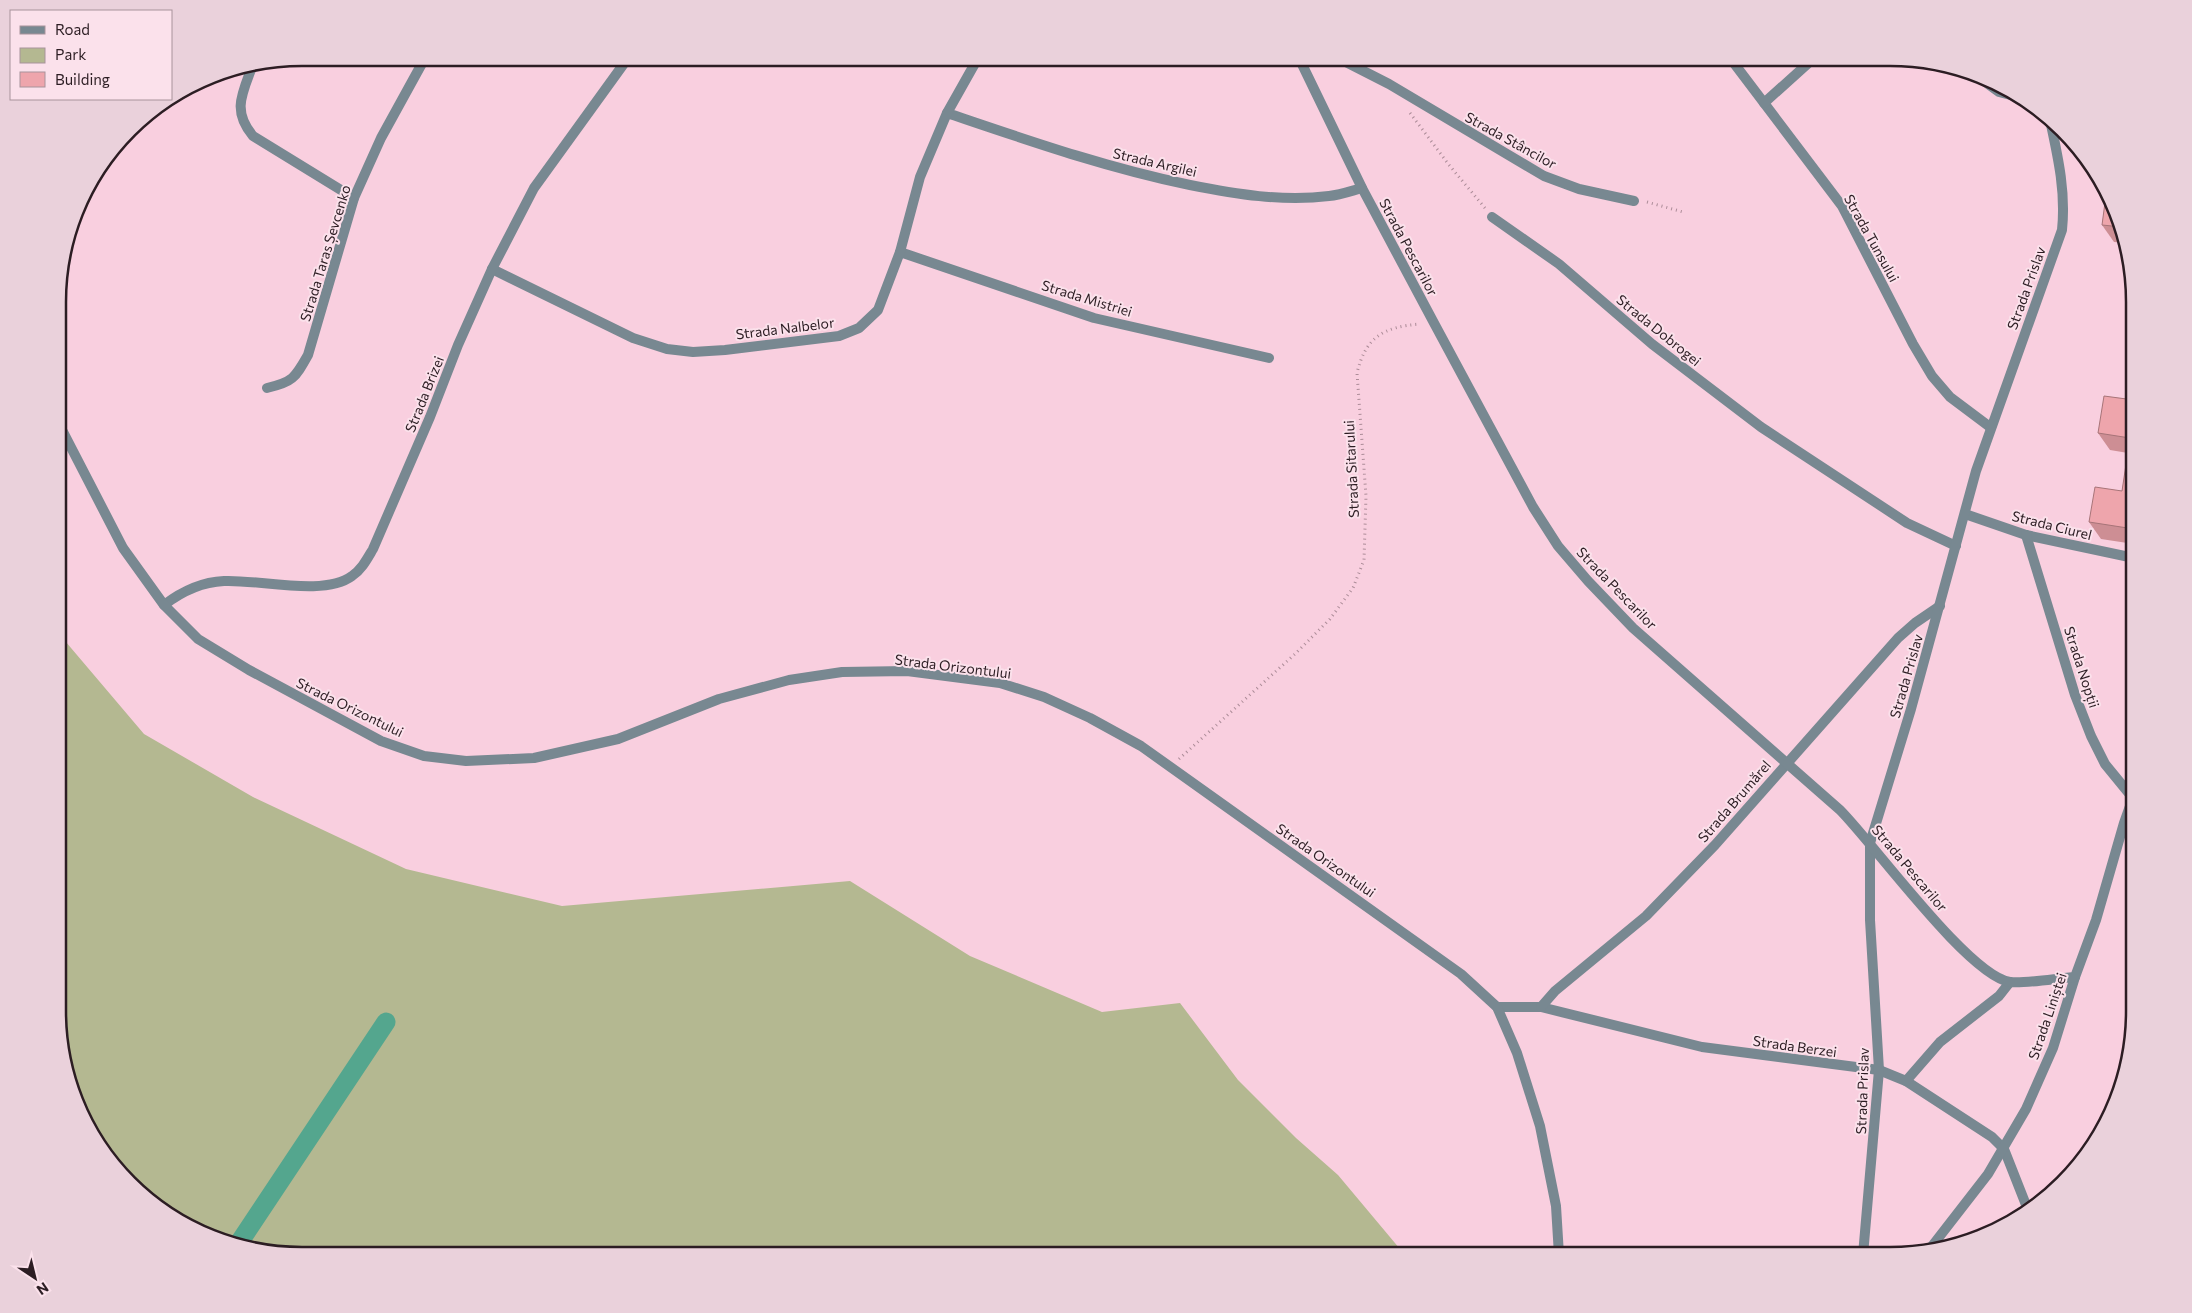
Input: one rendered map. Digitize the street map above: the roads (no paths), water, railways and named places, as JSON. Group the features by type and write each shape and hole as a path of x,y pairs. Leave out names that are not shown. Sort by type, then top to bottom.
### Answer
{"street":[{"name":"Strada Taras Șevcenko","path":"267,388 289,383 300,370 308,355 354,198 381,138 421,66"},
{"name":"Strada Brizei","path":"164,604 184,590 222,581 315,586 336,584 352,577 364,566 385,523 492,269 534,188 622,66"},
{"name":"Strada Nalbelor","path":"492,269 633,338 668,349 693,352 816,340 839,336 859,328 878,310 900,252 920,177 947,113 974,66"},
{"name":"Strada Pescarilor","path":"1303,66 1362,188 1533,507 1558,546 1633,628 1840,810 1914,896 1966,952 1988,972 2010,982 2075,977"},
{"name":"Strada Stâncilor","path":"1354,66 1389,84 1515,161 1544,176 1579,189 1634,200"},
{"name":"Strada Tunsului","path":"1736,66 1842,206 1913,344 1932,376 1950,397 1990,427"},
{"path":"1764,103 1805,66"},
{"path":"250,72 240,104 241,116 245,127 253,136 354,198"},
{"name":"Strada Argilei","path":"947,113 1074,156 1136,174 1234,194 1302,199 1331,196 1362,188"},
{"name":"Strada Prislav","path":"1864,1247 1879,1070 1870,920 1870,843 1940,606 1990,427 2062,230 2064,209 2063,180 2052,131"},
{"name":"Strada Dobrogei","path":"1492,217 1559,264 1652,344 1761,427 1907,523 1956,546"},
{"name":"Strada Mistriei","path":"900,252 1094,318 1269,358"},
{"name":"Strada Orizontului","path":"66,438 123,548 164,604 198,639 249,670 381,741 424,756 466,761 534,758 618,739 719,699 789,680 842,672 906,671 1000,683 1044,696 1090,718 1141,746 1461,974 1497,1007 1517,1053 1540,1126 1556,1206 1559,1247"},
{"name":"Strada Ciurel","path":"1965,514 2026,534 2126,556"},
{"name":"Strada Nopții","path":"2026,534 2075,694 2091,736 2105,764 2126,788"},
{"name":"Strada Brumărel","path":"1541,1007 1555,991 1646,916 1715,845 1898,638 1915,623 1940,606"},
{"name":"Strada Liniștei","path":"1935,1242 1974,1193 2004,1149 2026,1109 2053,1048 2075,977 2096,920 2126,819"},
{"path":"1906,1081 1940,1042 1999,996 2010,982"},
{"name":"Strada Berzei","path":"1497,1007 1541,1007 1702,1047 1879,1070 1906,1081 1992,1137 2004,1149 2025,1204"}],"waterway":[{"path":"242,1239 386,1022"}]}
